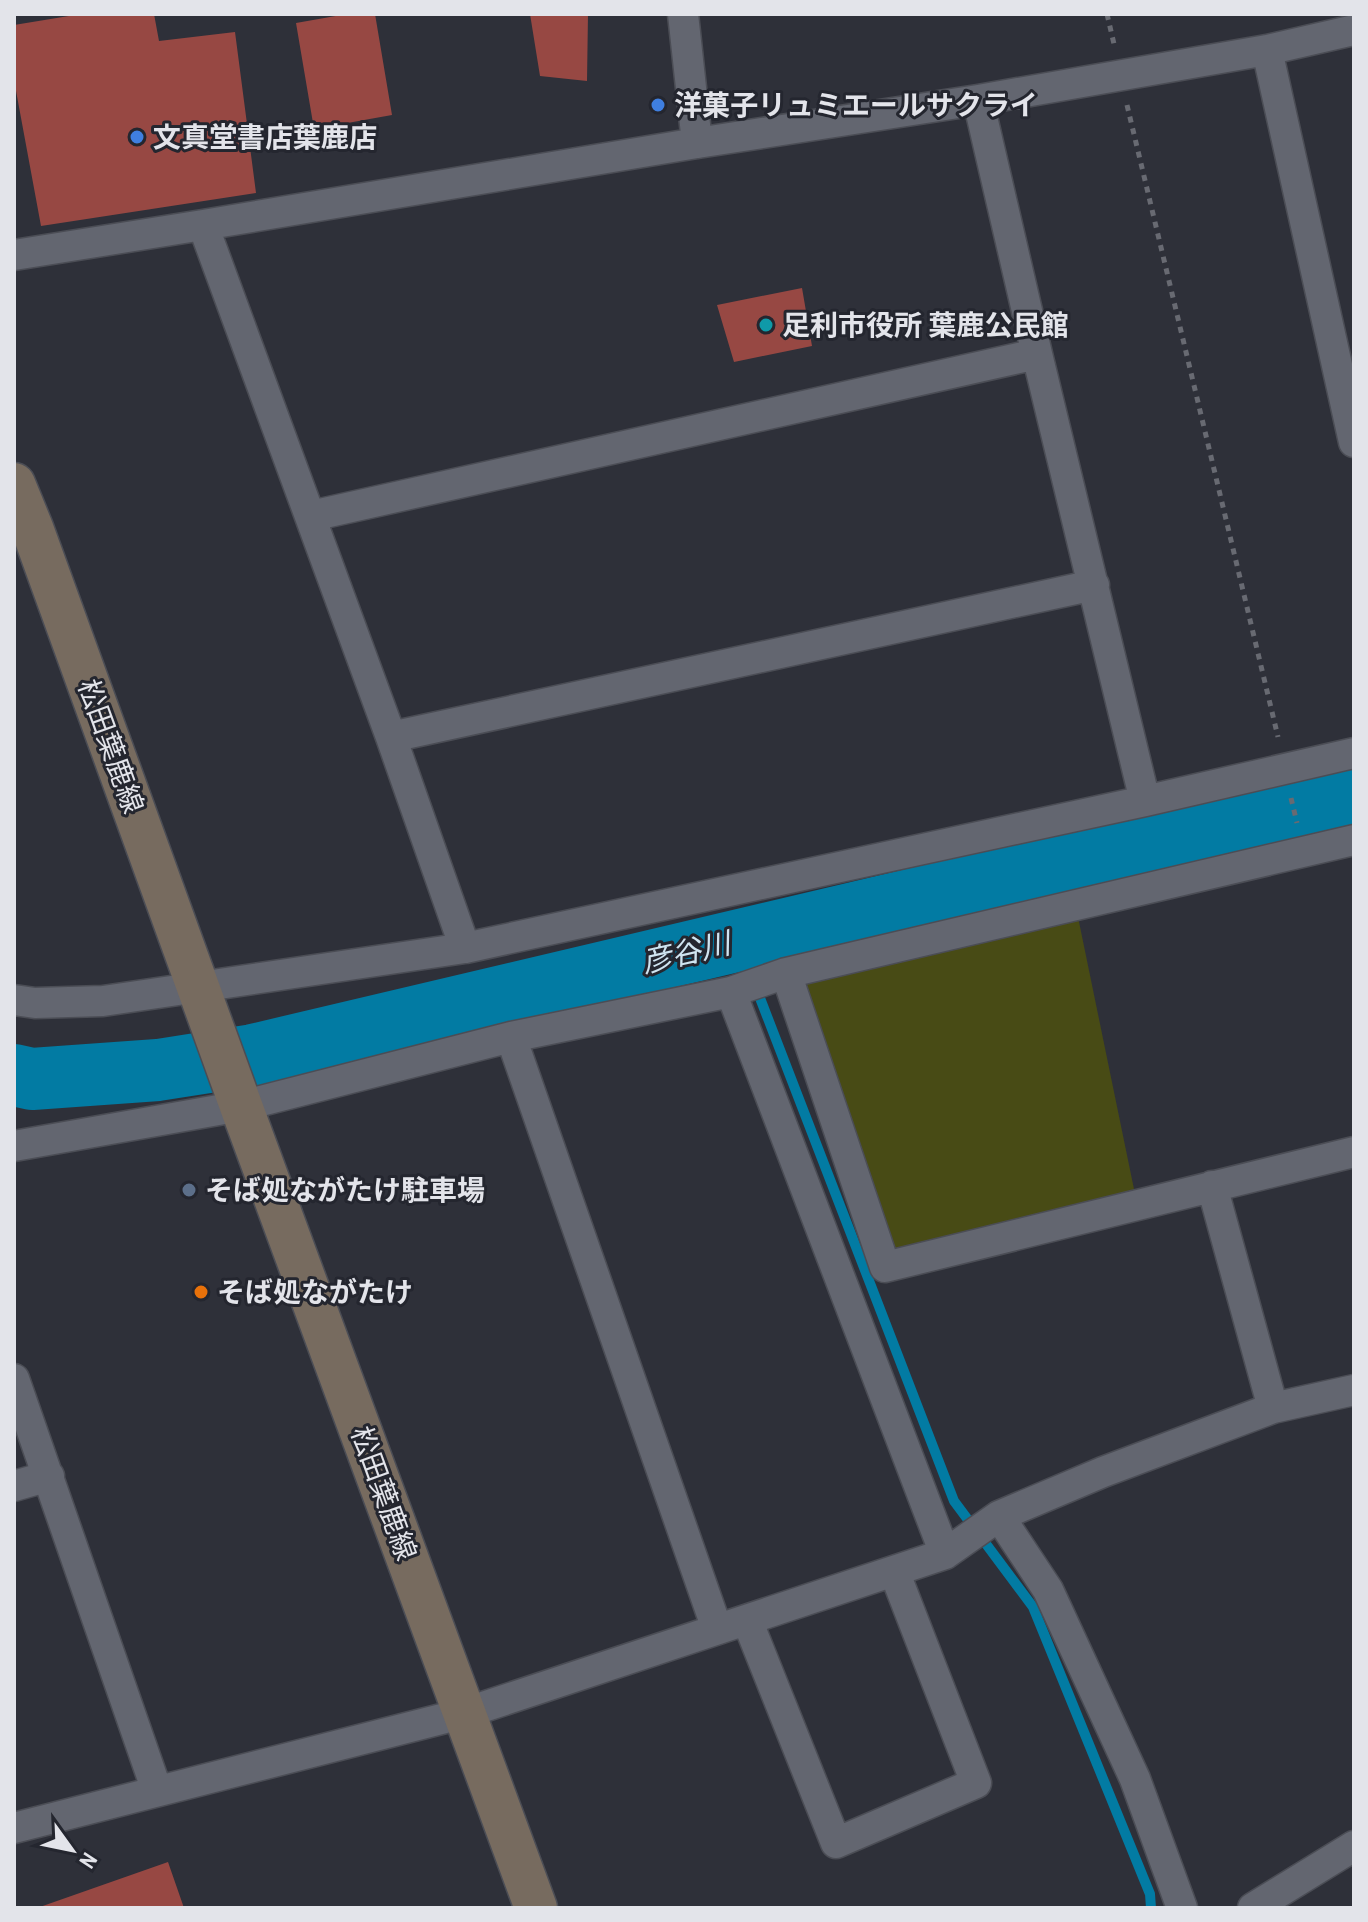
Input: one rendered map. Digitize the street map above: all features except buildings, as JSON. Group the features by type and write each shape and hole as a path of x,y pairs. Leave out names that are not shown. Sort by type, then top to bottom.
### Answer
{"main road":[{"name":"松田葉鹿線","path":"14,484 23,530 204,999 536,1908"}],"street":[{"path":"683,14 697,143"},
{"path":"14,255 978,100 1267,50 1354,30"},
{"path":"1267,50 1354,442"},
{"path":"978,100 1145,801"},
{"path":"203,225 465,948"},
{"path":"311,516 1037,354"},
{"path":"391,737 1094,585"},
{"path":"14,1000 35,1003 204,999 465,948 1354,753"},
{"path":"14,1146 236,1092 731,992 786,973 1354,840"},
{"path":"786,973 885,1267 1354,1152"},
{"path":"731,992 945,1554"},
{"path":"511,1037 717,1629"},
{"path":"1212,1186 1273,1408"},
{"path":"14,1379 157,1791"},
{"path":"14,1828 465,1713 945,1554 999,1516 1103,1472 1273,1408 1354,1390"},
{"path":"14,1486 49,1476"},
{"path":"999,1516 1048,1590 1135,1779 1182,1908"},
{"path":"747,1620 836,1843 976,1783 894,1571"},
{"path":"1253,1908 1354,1846"}],"path":[{"path":"1107,14 1300,834"}],"green space":[{"path":"1078,917 1135,1194 889,1256 799,981"}],"waterway":[{"name":"彦谷川","path":"14,1075 32,1079 158,1070 253,1055 1354,795"},
{"path":"738,941 954,1501 1033,1607 1150,1894 1151,1908"}],"place":[{"name":"洋菓子リュミエールサクライ","path":"658,105"},
{"name":"文真堂書店葉鹿店","path":"137,137"},
{"name":"足利市役所 葉鹿公民館","path":"766,325"},
{"name":"そば処ながたけ駐車場","path":"189,1190"},
{"name":"そば処ながたけ","path":"201,1292"}]}
